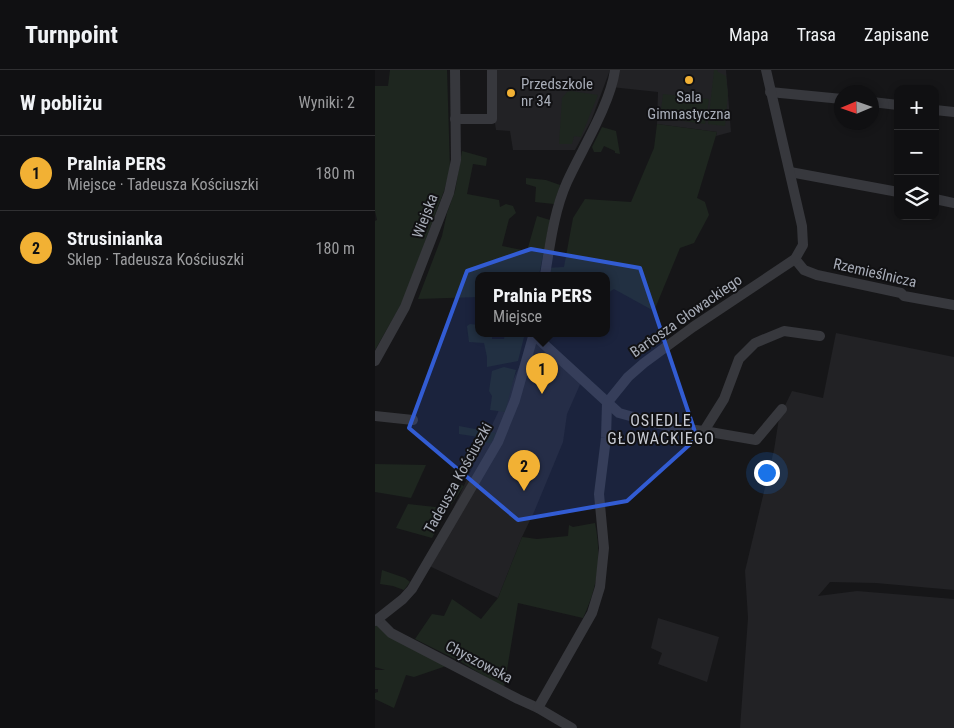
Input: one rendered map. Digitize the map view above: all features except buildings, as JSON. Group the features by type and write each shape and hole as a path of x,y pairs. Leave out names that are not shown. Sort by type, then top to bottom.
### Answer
{"street":[{"name":"Wiejska","path":"375,361 405,307 449,193 456,160 455,70"},
{"path":"455,119 492,119 492,70"},
{"path":"546,272 558,211 566,184 607,98 615,70"},
{"path":"766,70 803,235 803,245 795,259"},
{"path":"770,92 834,98"},
{"path":"879,103 894,105"},
{"path":"939,110 954,112"},
{"path":"790,172 894,191"},
{"path":"939,201 954,203"},
{"name":"Rzemieślnicza","path":"795,259 803,270 817,275 901,293 904,296 954,305"},
{"name":"Bartosza Głowackiego","path":"607,403 628,377 644,363 693,326 795,259"},
{"path":"704,431 724,399 739,359 755,344 783,331 821,336"},
{"name":"Tadeusza Kościuszki","path":"376,621 412,590 498,442 515,400 533,337"},
{"path":"537,337 619,413 670,427 756,440 781,409"},
{"path":"538,708 592,612 600,587 604,548 599,494 606,438 607,403"},
{"path":"375,416 413,420"},
{"name":"Chyszowska","path":"376,621 391,633 518,700 538,708 572,728"}],"highlighted area":[{"path":"531,249 640,268 697,438 627,501 518,520 409,428 467,271"}],"shaded area":[{"path":"390,70 447,70 450,169 444,191 403,301 375,350 375,221 377,220 375,211 375,86 388,86"},
{"path":"495,70 610,70 591,121 575,150 513,150 510,131 496,130 494,117"},
{"path":"615,70 726,70 731,132 716,136 717,132 657,124 658,92 611,87"},
{"path":"714,70 726,76 728,94 725,126 708,124"},
{"path":"567,92 598,95 581,137 574,136 572,144 559,144 562,98"},
{"path":"663,94 709,99 705,124 660,118"},
{"path":"657,124 717,132 697,198 705,202 709,215 694,243 680,248 654,311 614,289 610,292 610,272 545,272 546,268 564,267 573,218 585,199 631,202 654,148"},
{"path":"602,127 616,131 620,154 604,146 601,152 594,152 592,147"},
{"path":"462,151 487,158 486,166 473,164 467,194 499,200 500,207 506,204 513,206 516,213 509,219 502,246 527,251 537,216 550,220 540,272 475,272 475,297 418,299 442,236 447,213 455,191"},
{"path":"526,178 546,180 560,185 554,204 535,202 536,187 526,184"},
{"path":"475,325 475,337 504,339 504,337 524,337 518,361 487,367 484,343 469,342 467,326"},
{"path":"836,333 954,357 954,590 876,583 830,582 818,596 857,591 954,599 954,728 740,728 748,618 745,571 774,450 779,418 792,391 823,398"},
{"path":"533,337 536,337 582,380 567,414 563,442 498,598 427,565"},
{"path":"538,355 544,357 556,368 553,371 549,368 541,376 546,381 542,386 539,383 540,377 530,371 534,358"},
{"path":"504,367 516,370 505,412 490,410 492,396 489,391 492,371"},
{"path":"459,426 496,433 491,443 485,443 479,437 459,434"},
{"path":"375,464 426,465 411,498 375,492"},
{"path":"454,481 464,486 432,538 396,528 408,504 444,508 453,489"},
{"path":"595,523 598,548 597,572 592,595 583,618 518,603 504,688 461,662 415,639 432,614 444,616 452,599 481,619 498,598 522,537 537,539 568,536 569,525 573,527"},
{"path":"382,570 405,578 410,582 404,590 380,584"},
{"path":"658,618 719,637 707,682 658,664 662,653 651,648"},
{"path":"375,621 452,664 414,677 406,675 394,708 375,699 375,693 378,692 378,689 375,689 375,670 385,670 375,667"}],"place":[{"name":"Sala Gimnastyczna","path":"689,80"},
{"name":"Przedszkole nr 34","path":"511,93"},
{"name":"Pralnia PERS","path":"542,394"},
{"name":"Strusinianka","path":"524,491"}],"district":[{"name":"OSIEDLE GŁOWACKIEGO","path":"661,429"}]}
